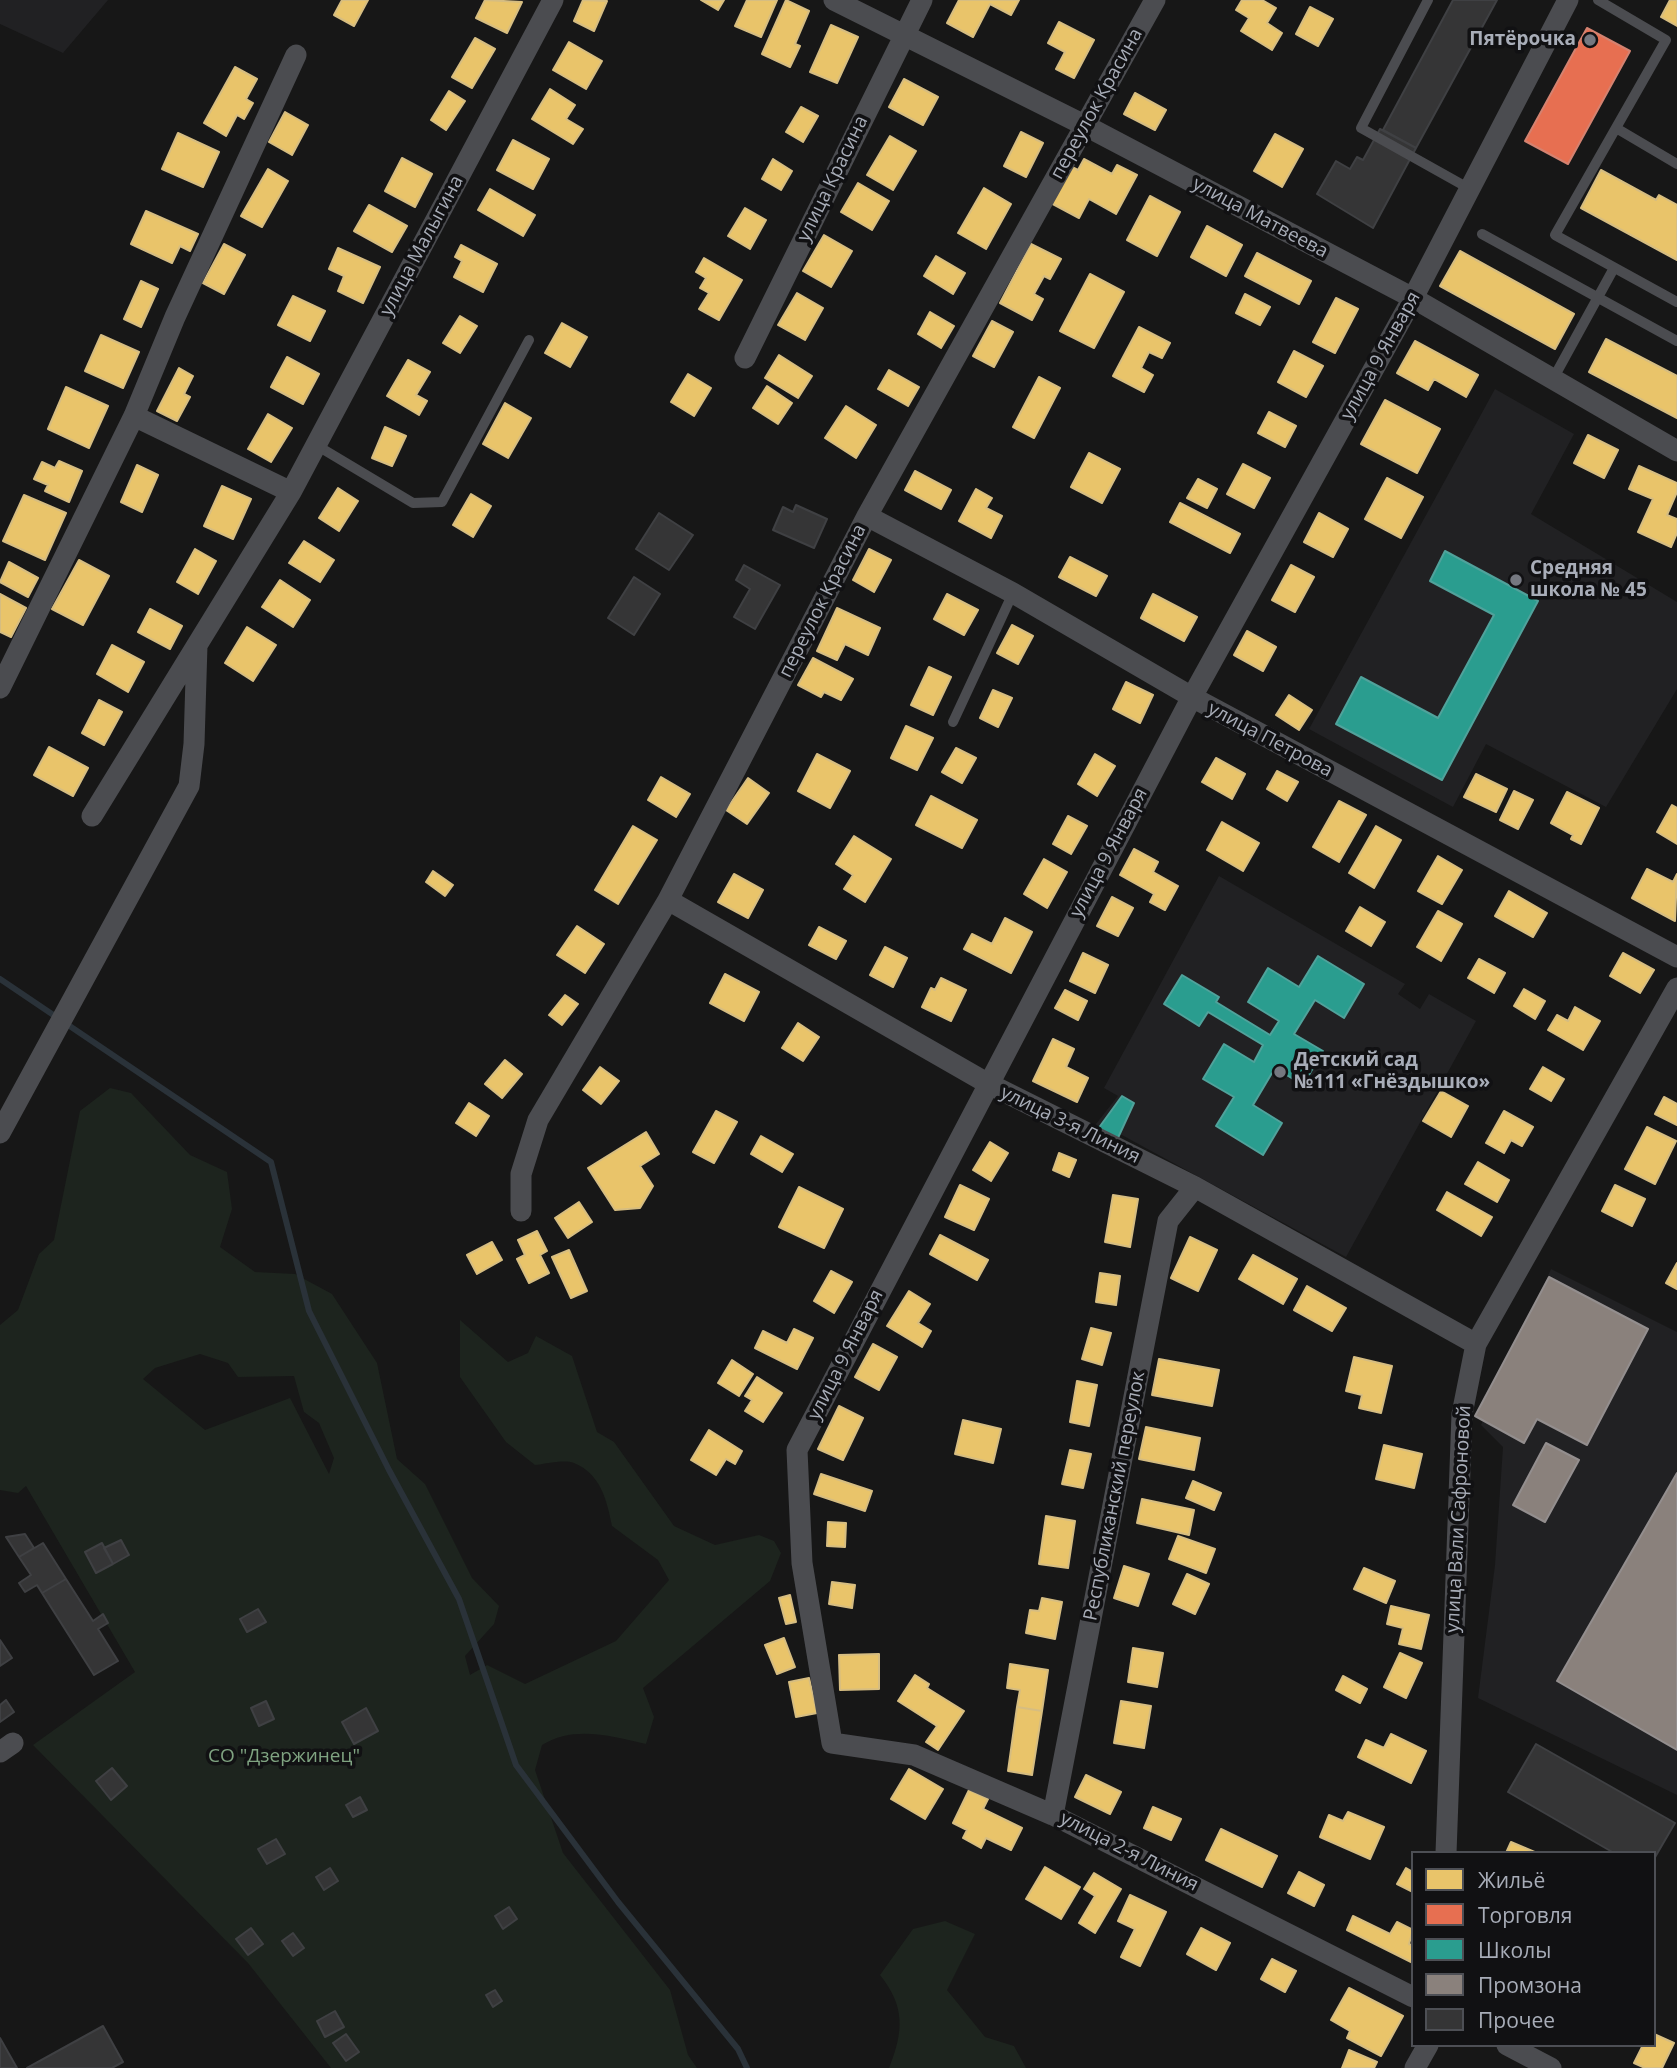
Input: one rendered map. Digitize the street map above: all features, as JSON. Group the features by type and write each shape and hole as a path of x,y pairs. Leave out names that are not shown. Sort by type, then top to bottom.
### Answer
{"street":[{"name":"улица Малыгина","path":"92,816 291,492 553,0"},
{"name":"улица Матвеева","path":"834,0 1086,126 1413,298 1677,451"},
{"name":"улица Красина","path":"745,358 922,0"},
{"name":"переулок Красина","path":"521,1211 522,1174 538,1120 668,900 867,516 1155,0"},
{"name":"улица 9 Января","path":"832,1743 802,1563 797,1450 987,1083 1192,698 1413,298 1568,0"},
{"path":"0,688 134,416 176,317 296,55"},
{"path":"134,416 291,492"},
{"name":"улица Петрова","path":"867,516 1013,593 1192,698 1677,957"},
{"path":"0,1133 189,786 194,744 197,644"},
{"name":"улица 3-я Линия","path":"668,900 987,1083 1195,1187 1476,1344"},
{"name":"улица Вали Сафроновой","path":"1446,1851 1462,1414 1476,1344 1677,988"},
{"name":"Республиканский переулок","path":"1053,1815 1168,1221 1195,1187"},
{"name":"улица 2-я Линия","path":"832,1743 914,1755 1053,1815 1411,1996"},
{"path":"1415,2068 1427,2047"},
{"path":"1511,2047 1552,2068"}],"lane":[{"path":"1428,0 1361,128 1470,189"},
{"path":"1598,0 1666,40 1555,235 1677,302"},
{"path":"1616,128 1677,164"},
{"path":"1482,234 1677,341"},
{"path":"1553,379 1614,268"},
{"path":"316,445 414,503 442,502 529,340"},
{"path":"953,722 1013,593"}],"shaded area":[{"path":"0,0 108,0 63,53 0,24"},
{"name":"Средняя школа № 45","path":"1495,389 1574,434 1531,514 1677,602 1677,689 1606,807 1486,744 1453,807 1309,729"},
{"name":"Детский сад №111 «Гнёздышко»","path":"1219,876 1405,984 1398,994 1420,1009 1429,994 1476,1021 1346,1257 1120,1134 1117,1140 1098,1129 1096,1124 1118,1096 1104,1088"},
{"path":"1551,1269 1677,1332 1677,1795 1478,1698 1495,1565 1503,1447 1481,1425"}],"green space":[{"name":"СО \"Дзержинец\"","path":"110,1088 131,1093 190,1155 227,1172 232,1209 220,1247 255,1272 295,1274 332,1294 377,1363 397,1459 425,1484 472,1578 499,1606 494,1624 465,1656 470,1675 487,1665 525,1684 616,1641 669,1580 658,1560 612,1526 605,1498 591,1474 570,1462 535,1465 506,1442 460,1377 460,1320 508,1362 528,1353 536,1336 572,1356 597,1432 614,1442 674,1526 715,1545 759,1535 774,1541 781,1553 770,1581 643,1688 654,1717 646,1744 593,1734 567,1735 542,1745 535,1770 563,1853 670,1990 688,2055 697,2068 331,2068 248,1963 33,1745 135,1672 26,1486 18,1493 0,1490 0,1325 18,1310 39,1254 54,1240 80,1111","holes":["200,1354 228,1363 238,1377 294,1376 304,1412 319,1423 334,1458 329,1474 290,1398 205,1430 143,1379 155,1368"]},
{"path":"945,1921 975,1934 947,1990 985,2037 1014,2046 1026,2068 889,2068 897,2042 900,2019 894,1997 880,1975 913,1929"}],"building: Жильё":[{"path":"342,0 368,0 354,26 334,15"},
{"path":"485,0 522,2 507,33 476,18"},
{"path":"583,0 607,1 594,31 574,21"},
{"path":"701,0 724,0 718,10"},
{"path":"747,0 777,0 761,37 735,26"},
{"path":"786,0 809,11 795,44 800,46 790,67 762,54"},
{"path":"959,0 1019,0 1011,15 990,4 973,37 947,23"},
{"path":"1242,0 1262,0 1276,8 1267,23 1282,33 1272,50 1241,31 1249,18 1236,10"},
{"path":"1670,0 1677,0 1677,26 1661,17"},
{"path":"1310,7 1333,19 1318,46 1296,34"},
{"path":"1059,22 1094,40 1074,78 1056,69 1065,52 1048,43"},
{"path":"831,25 858,37 837,83 810,72"},
{"path":"475,38 495,49 472,88 452,77"},
{"path":"569,42 602,61 586,89 553,70"},
{"path":"235,67 257,79 246,99 253,103 244,119 237,115 226,136 204,123"},
{"path":"904,79 938,97 923,125 889,107"},
{"path":"550,89 575,105 566,119 583,129 573,144 532,119"},
{"path":"449,91 465,101 446,130 431,120"},
{"path":"1135,93 1166,110 1155,130 1124,114"},
{"path":"801,107 818,116 803,142 786,132"},
{"path":"285,112 308,125 292,155 269,142"},
{"path":"1021,132 1043,143 1026,177 1004,166"},
{"path":"178,133 219,152 203,187 162,169"},
{"path":"1275,134 1303,149 1282,187 1254,171"},
{"path":"890,136 916,151 893,190 867,175"},
{"path":"513,140 549,159 533,189 497,170"},
{"path":"402,158 432,174 415,207 385,191"},
{"path":"773,159 792,171 781,190 762,179"},
{"path":"1084,159 1112,174 1117,165 1137,175 1116,214 1089,199 1079,218 1049,202 1068,165 1078,170"},
{"path":"268,169 288,181 262,227 241,216"},
{"path":"1601,170 1656,200 1659,195 1677,205 1677,260 1581,208"},
{"path":"858,183 889,201 872,230 841,212"},
{"path":"984,188 1011,204 986,249 958,233"},
{"path":"490,189 535,215 523,236 478,210"},
{"path":"1150,196 1180,212 1157,256 1127,240"},
{"path":"369,205 407,226 392,252 354,231"},
{"path":"745,208 766,220 750,249 728,236"},
{"path":"146,211 198,234 190,251 180,246 172,263 131,244"},
{"path":"1207,226 1242,245 1226,276 1191,257"},
{"path":"824,235 852,251 831,287 803,271"},
{"path":"224,244 245,255 224,294 203,283"},
{"path":"1031,244 1061,259 1050,279 1044,276 1034,294 1043,299 1032,320 1000,303"},
{"path":"461,245 497,264 483,292 454,277 462,261 455,257"},
{"path":"338,248 380,267 363,303 338,291 344,276 329,269"},
{"path":"1460,251 1574,314 1555,349 1440,286"},
{"path":"1257,253 1311,281 1299,304 1245,276"},
{"path":"936,256 965,273 953,294 924,276"},
{"path":"704,258 742,280 719,320 699,309 709,293 700,288 706,278 696,272"},
{"path":"1090,274 1124,292 1094,348 1060,331"},
{"path":"141,281 158,289 141,327 124,319"},
{"path":"797,293 823,308 805,340 778,325"},
{"path":"1245,294 1270,307 1260,325 1236,313"},
{"path":"293,296 325,311 310,341 278,325"},
{"path":"1336,298 1358,309 1335,353 1313,342"},
{"path":"930,312 954,326 941,348 918,334"},
{"path":"460,316 477,326 460,353 443,343"},
{"path":"992,321 1013,332 994,367 973,356"},
{"path":"562,323 587,337 570,367 545,353"},
{"path":"1139,327 1170,343 1162,358 1149,352 1141,368 1153,375 1144,392 1113,376"},
{"path":"101,335 139,352 123,388 85,371"},
{"path":"1606,339 1677,376 1677,418 1589,372"},
{"path":"1415,341 1478,375 1466,397 1434,379 1428,390 1397,373"},
{"path":"1294,351 1323,366 1306,397 1278,382"},
{"path":"779,355 812,376 798,398 765,378"},
{"path":"287,357 319,374 303,404 271,387"},
{"path":"408,360 430,372 416,395 427,401 419,415 387,396"},
{"path":"179,368 193,376 184,394 190,397 177,421 157,411"},
{"path":"889,370 919,387 908,406 878,389"},
{"path":"688,374 711,388 694,416 671,402"},
{"path":"1039,377 1060,388 1034,438 1013,427"},
{"path":"767,386 792,403 778,424 753,408"},
{"path":"66,387 108,406 89,448 48,429"},
{"path":"1385,400 1440,429 1417,473 1361,444"},
{"path":"505,403 531,418 508,458 483,444"},
{"path":"846,406 876,425 856,458 825,438"},
{"path":"1269,412 1296,426 1285,447 1258,433"},
{"path":"268,414 292,428 271,462 248,449"},
{"path":"385,427 406,436 392,466 372,458"},
{"path":"1588,435 1618,450 1604,478 1574,463"},
{"path":"1089,453 1120,469 1102,503 1071,487"},
{"path":"59,461 82,471 69,502 45,491 48,485 34,479 42,462 55,468"},
{"path":"1243,464 1270,478 1254,508 1227,494"},
{"path":"137,465 158,475 142,512 121,502"},
{"path":"1639,466 1677,483 1677,492 1667,515 1677,519 1677,533 1671,547 1638,532 1653,499 1629,489"},
{"path":"915,471 951,490 941,509 905,490"},
{"path":"1387,478 1423,497 1401,538 1365,519"},
{"path":"1198,479 1217,489 1207,508 1187,498"},
{"path":"222,486 251,499 233,539 204,526"},
{"path":"338,488 358,501 339,531 319,518"},
{"path":"976,489 992,498 986,508 1002,516 991,538 959,521"},
{"path":"471,494 491,506 473,537 453,525"},
{"path":"24,495 66,513 45,560 3,541"},
{"path":"1180,503 1240,534 1230,553 1170,522"},
{"path":"1319,513 1348,529 1333,557 1304,542"},
{"path":"304,541 334,560 320,582 289,563"},
{"path":"195,549 216,561 198,594 177,582"},
{"path":"869,549 891,560 874,592 853,580"},
{"path":"1070,557 1107,576 1096,596 1059,577"},
{"path":"79,560 109,576 83,625 52,609"},
{"path":"9,562 38,578 28,597 0,582"},
{"path":"1291,565 1314,577 1295,612 1272,600"},
{"path":"280,580 310,600 293,627 262,607"},
{"path":"0,594 26,608 11,637 0,632"},
{"path":"947,594 978,610 964,635 934,619"},
{"path":"1153,594 1197,617 1184,641 1141,618"},
{"path":"837,608 880,628 868,655 845,644 837,660 817,651"},
{"path":"150,609 182,626 170,649 138,632"},
{"path":"1012,625 1033,636 1018,664 997,653"},
{"path":"247,627 276,645 253,681 225,663"},
{"path":"1247,631 1276,647 1263,671 1234,655"},
{"path":"112,645 144,662 128,692 97,674"},
{"path":"813,658 853,679 841,700 824,692 821,697 798,685"},
{"path":"929,667 951,677 933,715 911,705"},
{"path":"1126,682 1153,695 1140,723 1113,709"},
{"path":"993,690 1012,698 998,727 980,718"},
{"path":"1289,695 1312,710 1299,730 1276,715"},
{"path":"99,700 122,712 104,745 82,733"},
{"path":"906,726 933,738 917,770 891,758"},
{"path":"49,747 88,768 73,796 34,775"},
{"path":"956,748 976,758 962,783 942,772"},
{"path":"817,754 850,771 830,808 798,791"},
{"path":"1095,754 1115,766 1097,796 1078,784"},
{"path":"1216,758 1245,774 1232,799 1202,782"},
{"path":"1277,771 1298,782 1287,801 1267,789"},
{"path":"1476,774 1507,789 1496,812 1464,797"},
{"path":"661,777 690,794 676,817 648,800"},
{"path":"748,778 769,793 747,824 726,810"},
{"path":"1514,791 1533,800 1518,829 1500,820"},
{"path":"1567,792 1599,808 1581,844 1571,839 1573,835 1551,823"},
{"path":"931,796 977,820 962,848 916,825"},
{"path":"1339,801 1366,815 1339,862 1313,847"},
{"path":"1672,805 1677,808 1677,844 1657,832"},
{"path":"1068,816 1087,826 1071,854 1053,844"},
{"path":"1222,822 1259,843 1243,871 1207,850"},
{"path":"633,826 657,840 618,904 595,890"},
{"path":"1376,826 1401,840 1374,888 1349,873"},
{"path":"854,836 891,859 865,902 844,889 853,875 836,864"},
{"path":"1134,849 1158,862 1153,872 1178,886 1165,910 1150,902 1154,894 1120,875"},
{"path":"1438,856 1462,870 1442,904 1418,891"},
{"path":"1044,859 1067,872 1047,908 1024,894"},
{"path":"1647,869 1673,882 1677,874 1675,921 1632,898"},
{"path":"433,871 453,885 445,896 426,882"},
{"path":"734,874 763,890 748,918 718,902"},
{"path":"1509,891 1547,913 1533,937 1495,916"},
{"path":"1112,897 1133,908 1118,936 1097,926"},
{"path":"1360,907 1385,922 1371,946 1346,931"},
{"path":"1438,911 1462,924 1441,961 1417,947"},
{"path":"1005,918 1032,932 1011,973 964,949 972,934 992,944"},
{"path":"577,926 604,944 585,973 557,955"},
{"path":"819,927 846,941 836,959 809,945"},
{"path":"885,947 907,958 893,987 870,975"},
{"path":"1083,953 1108,965 1095,993 1070,981"},
{"path":"1623,953 1654,970 1640,993 1610,976"},
{"path":"1479,959 1505,973 1494,993 1468,978"},
{"path":"725,974 759,992 744,1021 710,1003"},
{"path":"941,978 966,990 951,1021 922,1007 931,988 935,990"},
{"path":"1524,989 1545,1001 1535,1019 1514,1006"},
{"path":"1065,990 1087,1001 1078,1020 1055,1008"},
{"path":"565,995 578,1004 562,1025 549,1015"},
{"path":"1575,1007 1600,1021 1583,1050 1548,1030 1557,1015 1568,1021"},
{"path":"798,1023 819,1037 803,1061 782,1048"},
{"path":"1053,1039 1074,1049 1066,1067 1088,1078 1077,1102 1033,1081"},
{"path":"505,1060 522,1074 502,1098 485,1084"},
{"path":"600,1067 619,1081 601,1104 583,1090"},
{"path":"1543,1067 1564,1079 1551,1101 1530,1089"},
{"path":"1441,1091 1468,1106 1451,1137 1423,1121"},
{"path":"1664,1097 1677,1104 1677,1125 1655,1114"},
{"path":"469,1103 489,1116 476,1136 456,1123"},
{"path":"716,1111 737,1122 714,1163 693,1152"},
{"path":"1504,1111 1533,1127 1522,1146 1511,1140 1504,1153 1486,1143"},
{"path":"1647,1127 1676,1141 1655,1184 1625,1169"},
{"path":"646,1132 659,1154 640,1166 653,1186 640,1208 615,1210 588,1168"},
{"path":"761,1136 793,1154 782,1172 751,1154"},
{"path":"990,1142 1008,1153 991,1181 973,1170"},
{"path":"1059,1153 1076,1160 1069,1177 1053,1170"},
{"path":"1478,1162 1509,1180 1497,1202 1465,1184"},
{"path":"960,1185 989,1199 974,1230 945,1217"},
{"path":"1615,1185 1645,1199 1632,1226 1602,1211"},
{"path":"799,1187 843,1209 824,1248 779,1227"},
{"path":"1447,1192 1492,1217 1481,1236 1437,1210"},
{"path":"1113,1195 1138,1199 1130,1247 1105,1242"},
{"path":"579,1202 592,1222 568,1238 555,1218"},
{"path":"537,1231 547,1251 540,1255 549,1273 529,1283 517,1259 525,1255 518,1240"},
{"path":"940,1235 988,1260 977,1280 930,1254"},
{"path":"1190,1237 1217,1250 1198,1291 1171,1278"},
{"path":"492,1242 502,1260 477,1274 467,1255"},
{"path":"569,1250 587,1291 571,1298 552,1257"},
{"path":"1253,1255 1297,1279 1283,1304 1239,1279"},
{"path":"1677,1263 1677,1289 1666,1283"},
{"path":"831,1271 852,1282 834,1313 814,1301"},
{"path":"1100,1273 1120,1276 1116,1305 1096,1302"},
{"path":"1307,1286 1346,1308 1332,1331 1294,1310"},
{"path":"909,1291 930,1304 918,1323 931,1331 922,1347 887,1326"},
{"path":"1091,1328 1111,1333 1102,1365 1082,1359"},
{"path":"794,1329 813,1338 797,1369 755,1348 763,1331 787,1343"},
{"path":"873,1344 897,1357 879,1390 855,1377"},
{"path":"1354,1357 1392,1366 1381,1413 1359,1408 1362,1395 1346,1391"},
{"path":"1159,1359 1219,1370 1212,1406 1152,1395"},
{"path":"732,1360 753,1374 739,1396 718,1383"},
{"path":"757,1377 782,1393 763,1422 745,1411 752,1400 745,1396"},
{"path":"1077,1381 1097,1385 1089,1426 1070,1422"},
{"path":"839,1406 863,1418 843,1460 818,1449"},
{"path":"963,1420 1001,1429 993,1463 955,1454"},
{"path":"1146,1427 1200,1438 1194,1470 1139,1459"},
{"path":"709,1430 742,1451 735,1464 726,1459 716,1475 691,1460"},
{"path":"1384,1445 1422,1454 1414,1488 1376,1479"},
{"path":"1070,1450 1091,1454 1083,1488 1062,1484"},
{"path":"821,1474 872,1491 865,1511 814,1494"},
{"path":"1193,1481 1221,1493 1214,1510 1186,1498"},
{"path":"1142,1499 1194,1510 1189,1535 1137,1523"},
{"path":"1046,1516 1075,1521 1068,1568 1039,1564"},
{"path":"828,1522 846,1523 845,1547 827,1546"},
{"path":"1178,1536 1215,1549 1206,1573 1169,1559"},
{"path":"1124,1566 1149,1574 1138,1606 1114,1598"},
{"path":"1364,1568 1395,1581 1386,1603 1354,1589"},
{"path":"1187,1574 1209,1584 1195,1614 1173,1604"},
{"path":"832,1582 855,1585 852,1608 829,1604"},
{"path":"790,1595 796,1622 786,1624 779,1598"},
{"path":"1042,1598 1062,1602 1055,1639 1026,1633 1030,1610 1039,1611"},
{"path":"1391,1606 1429,1615 1421,1649 1399,1644 1403,1628 1387,1624"},
{"path":"784,1638 795,1667 777,1674 765,1645"},
{"path":"1133,1648 1163,1653 1157,1687 1128,1682"},
{"path":"1400,1653 1422,1663 1406,1698 1384,1687"},
{"path":"879,1654 879,1689 840,1690 839,1655"},
{"path":"1010,1664 1048,1670 1042,1711 1017,1707 1020,1690 1007,1688"},
{"path":"915,1675 929,1684 927,1688 964,1711 938,1750 926,1742 937,1726 898,1701"},
{"path":"1343,1676 1367,1689 1360,1703 1336,1690"},
{"path":"809,1678 817,1713 796,1717 789,1682"},
{"path":"1121,1701 1151,1706 1144,1748 1114,1743"},
{"path":"1017,1707 1042,1711 1032,1775 1008,1771"},
{"path":"1391,1734 1426,1751 1411,1783 1358,1757 1366,1740 1384,1748"},
{"path":"909,1769 943,1789 925,1819 891,1799"},
{"path":"1086,1775 1121,1792 1110,1814 1075,1797"},
{"path":"969,1790 988,1799 983,1809 1022,1828 1011,1850 986,1838 981,1848 963,1838 967,1830 953,1823"},
{"path":"1153,1807 1181,1819 1171,1840 1144,1828"},
{"path":"1348,1812 1384,1827 1370,1859 1320,1837 1329,1815 1343,1821"},
{"path":"1221,1829 1277,1856 1262,1887 1206,1860"},
{"path":"1511,1842 1532,1851 1507,1851"},
{"path":"1045,1867 1080,1887 1061,1919 1026,1899"},
{"path":"1406,1868 1411,1871 1411,1891 1397,1884"},
{"path":"1299,1872 1324,1885 1314,1906 1288,1893"},
{"path":"1094,1873 1121,1889 1095,1933 1079,1923 1095,1896 1084,1889"},
{"path":"1130,1895 1166,1912 1140,1966 1121,1957 1135,1929 1118,1921"},
{"path":"1353,1916 1390,1934 1397,1922 1411,1929 1411,1962 1347,1930"},
{"path":"1201,1928 1230,1943 1216,1970 1187,1954"},
{"path":"1272,1959 1296,1971 1285,1992 1261,1979"},
{"path":"1349,1988 1403,2016 1381,2056 1347,2038 1350,2031 1331,2020"},
{"path":"1656,2035 1674,2043 1662,2068 1645,2068 1634,2063 1642,2047 1656,2047"},
{"path":"1349,2050 1377,2062 1374,2068 1342,2068"}],"building: Торговля":[{"path":"1587,28 1630,51 1568,164 1525,141"}],"building: Школы":[{"path":"1445,551 1538,601 1442,780 1336,724 1361,677 1438,718 1494,615 1430,581"},
{"path":"1318,956 1364,984 1344,1018 1315,1000 1294,1034 1323,1051 1303,1085 1275,1068 1253,1105 1282,1123 1263,1155 1216,1126 1234,1097 1203,1079 1224,1044 1254,1062 1263,1045 1208,1012 1199,1026 1164,1004 1182,975 1219,997 1216,1002 1270,1035 1279,1021 1248,1002 1268,968 1299,987"},
{"path":"1122,1096 1134,1103 1117,1140 1098,1129"}],"building: Промзона":[{"path":"1549,1277 1648,1329 1587,1445 1537,1419 1524,1443 1475,1416"},
{"path":"1546,1443 1579,1460 1545,1522 1513,1505"},
{"path":"1677,1473 1677,1750 1557,1681"}],"building: Прочее":[{"path":"1453,0 1497,0 1416,148 1383,130"},
{"path":"1380,129 1416,148 1373,228 1317,194 1336,161 1350,169 1357,157 1363,160"},
{"path":"796,505 827,519 814,548 773,530 783,507 793,512"},
{"path":"659,513 693,535 669,570 636,549"},
{"path":"744,565 780,585 755,629 734,617 750,589 736,580"},
{"path":"634,577 660,594 634,635 608,618"},
{"path":"25,1534 34,1548 19,1557 6,1537"},
{"path":"121,1540 129,1555 113,1564 104,1548"},
{"path":"43,1543 66,1579 42,1593 37,1585 25,1592 19,1583 31,1575 19,1557"},
{"path":"102,1543 113,1564 96,1573 85,1552"},
{"path":"66,1579 93,1621 103,1614 108,1623 98,1629 118,1661 94,1675 42,1593"},
{"path":"258,1609 266,1622 247,1632 240,1619"},
{"path":"0,1640 12,1658 0,1666"},
{"path":"6,1700 14,1712 0,1722 0,1705"},
{"path":"266,1701 274,1719 259,1726 251,1708"},
{"path":"366,1708 378,1731 354,1744 342,1722"},
{"path":"1536,1744 1675,1823 1656,1856 1656,1851 1611,1851 1508,1792"},
{"path":"112,1768 127,1786 111,1800 96,1781"},
{"path":"360,1797 367,1810 353,1817 346,1805"},
{"path":"276,1839 285,1854 267,1864 258,1849"},
{"path":"330,1868 338,1881 324,1890 316,1877"},
{"path":"509,1907 517,1919 503,1929 495,1916"},
{"path":"251,1928 263,1944 248,1955 236,1939"},
{"path":"293,1933 304,1948 293,1956 282,1941"},
{"path":"495,1990 502,2001 493,2007 486,1995"},
{"path":"335,2011 344,2027 325,2037 317,2021"},
{"path":"103,2026 123,2062 112,2068 27,2068"},
{"path":"346,2034 359,2052 346,2061 333,2043"},
{"path":"0,2038 17,2068 0,2068"}],"waterway":[{"path":"0,979 271,1162 309,1311 389,1470 459,1599 516,1765 618,1902 738,2049 747,2068"}],"place":[{"name":"Пятёрочка","path":"1590,40"},
{"name":"Средняя школа № 45","path":"1516,580"},
{"name":"Детский сад №111 «Гнёздышко»","path":"1280,1072"}]}
